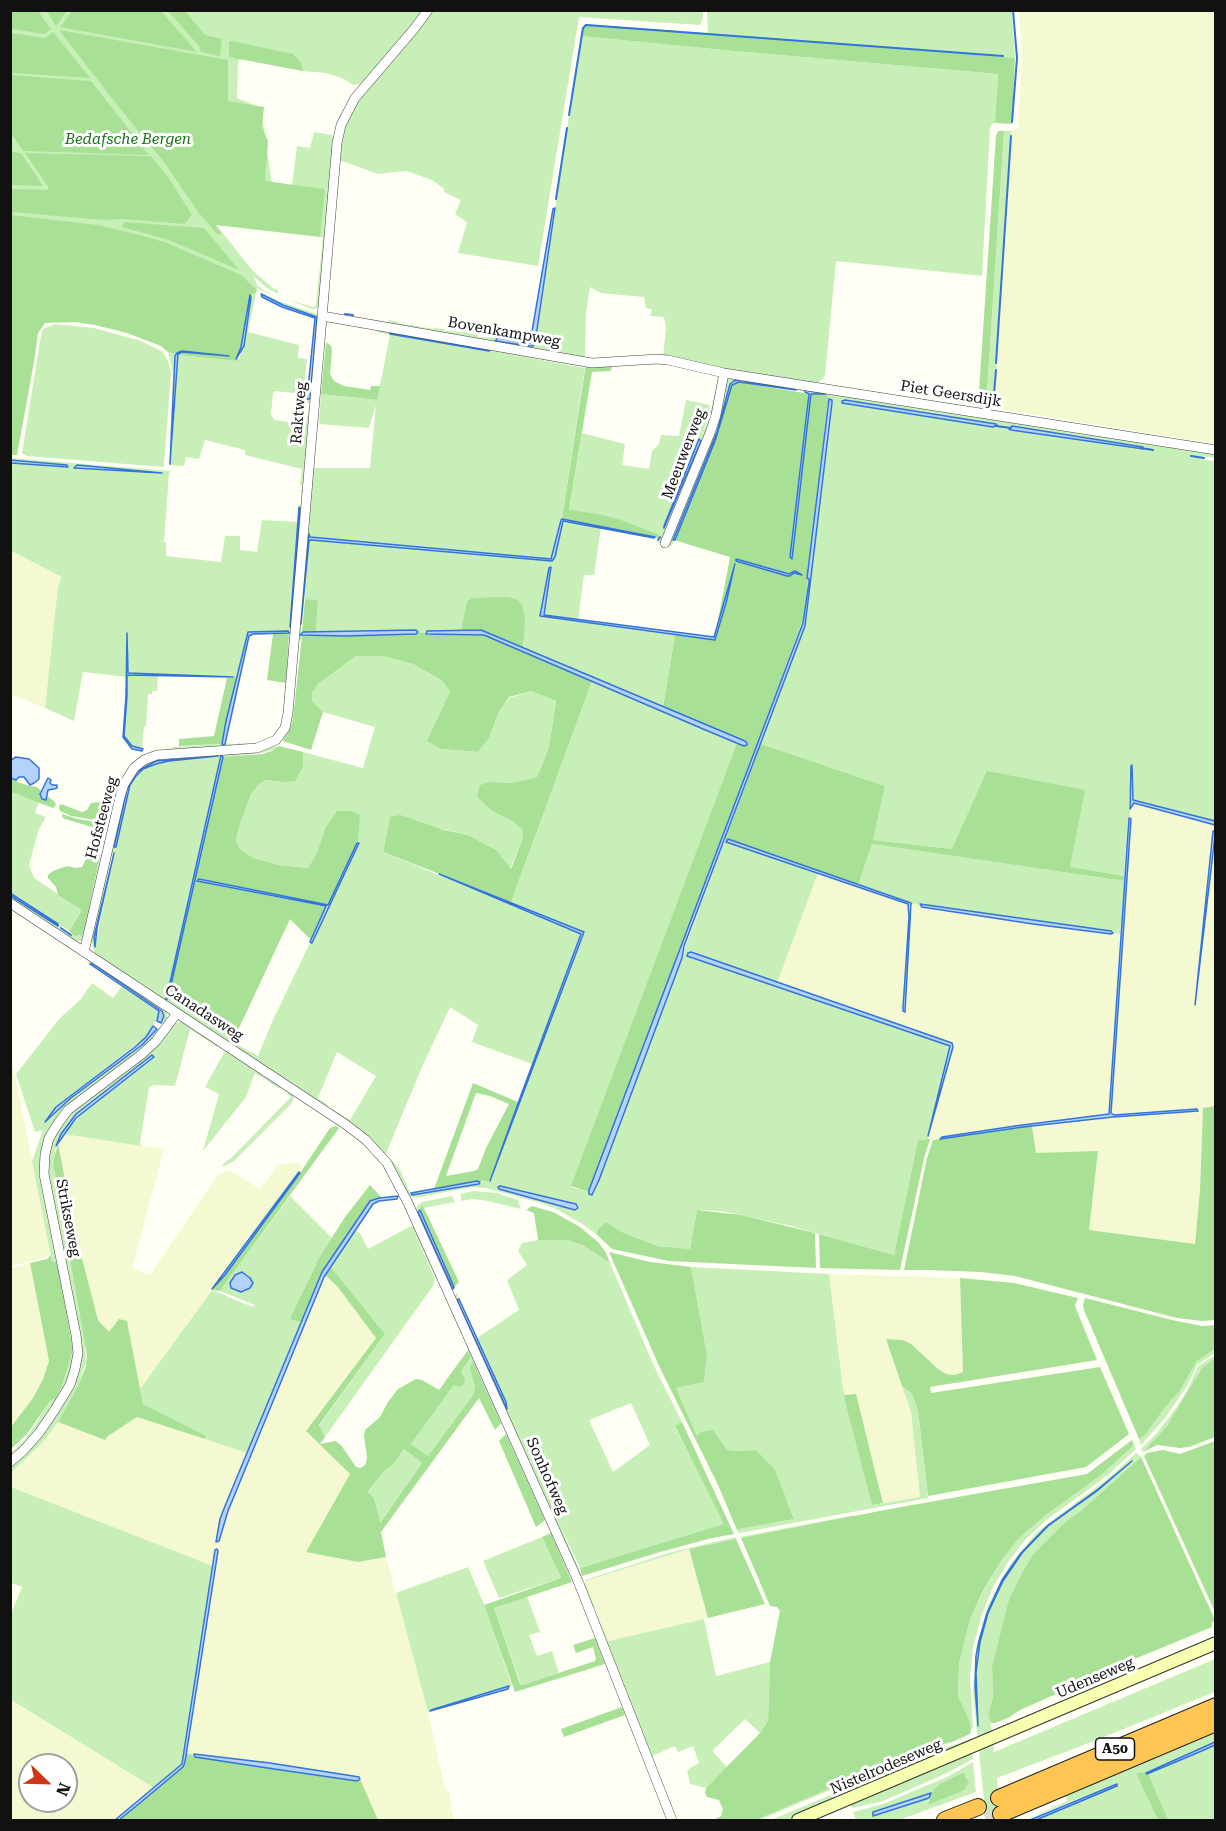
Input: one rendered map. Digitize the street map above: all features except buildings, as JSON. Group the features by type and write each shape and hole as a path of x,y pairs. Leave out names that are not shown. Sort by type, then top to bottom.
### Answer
{"highway":[{"name":"A50","path":"1215,1706 1000,1806 1215,1724"},
{"path":"945,1821 978,1807"}],"street":[{"name":"Raktweg","path":"276,740 285,728 288,713 337,143 341,125 359,91 428,10"},
{"name":"Bovenkampweg","path":"322,316 592,363 657,359 682,363"},
{"name":"Piet Geersdijk","path":"682,363 724,373 1215,450"},
{"name":"Meeuwerweg","path":"665,543 710,433 724,373"},
{"name":"Hofsteeweg","path":"84,952 120,797 124,784 134,768 144,760 157,755 257,748 276,740"},
{"name":"Canadasweg","path":"10,903 345,1124 378,1152"},
{"name":"Strikseweg","path":"10,1462 39,1433 54,1411 69,1385 78,1353 44,1173 45,1154 50,1138 68,1110 142,1054 156,1041 177,1013"},
{"name":"Sonhofweg","path":"378,1152 393,1173 408,1203 578,1581 672,1821"},
{"name":"Udenseweg","path":"985,1741 1215,1643"},
{"name":"Nistelrodeseweg","path":"798,1821 985,1741"}],"green space":[{"path":"10,11 38,11 51,29 44,34 11,29"},
{"name":"Bedafsche Bergen","path":"11,11 426,11 362,84 353,85 342,78 326,73 302,71 302,65 241,55 238,63 237,98 261,108 272,184 302,186 292,185 297,146 310,148 314,132 332,135 335,139 318,308 313,309 288,300 314,307 316,305 323,237 320,237 320,232 214,222 252,270 278,290 278,294 253,276 258,286 274,296 257,288 248,332 299,345 298,358 307,359 303,394 275,391 271,414 274,420 306,424 309,409 307,407 312,409 304,484 300,485 302,469 245,455 245,450 205,440 199,459 186,457 184,466 169,465 169,461 171,464 178,355 238,361 242,350 30,285 11,449"},
{"path":"47,11 67,11 56,26"},
{"path":"72,11 161,11 197,52 60,27"},
{"path":"168,11 185,11 205,35 222,39 220,56 201,52 199,46"},
{"path":"430,11 703,11 700,25 579,17 538,266 458,253 467,222 455,214 461,200 444,192 444,189 432,180 407,171 378,174 339,160 339,143 351,109"},
{"path":"707,11 1012,11 1015,58 708,33"},
{"path":"1019,11 1215,11 1215,444 994,408 1011,131 1018,129 1022,58"},
{"path":"585,24 1015,58 1012,124 995,123 998,74 581,36"},
{"path":"59,30 228,60 228,101 264,107 262,127 268,141 265,181 325,189 320,237 215,225 222,234 217,234 199,213 164,162"},
{"path":"53,32 90,78 11,73 11,33 45,38"},
{"path":"581,36 998,74 995,123 990,128 982,276 836,261 825,376 816,385 739,373 663,357 666,328 664,317 650,316 652,309 646,308 644,297 601,293 590,287 586,313 585,359 357,319 357,317 388,322 389,320 445,329 444,331 466,332 478,335 478,337 498,338 495,339 529,346 535,343"},
{"path":"229,42 293,54 302,64 302,71 229,57"},
{"path":"11,75 91,81 149,155 23,151 11,133"},
{"path":"998,131 1004,131 986,407 978,406"},
{"path":"1004,131 1011,131 994,408 986,407"},
{"path":"11,152 21,153 43,186 11,185"},
{"path":"25,153 151,156 168,177 192,215 184,224 11,212 11,189 47,190 49,188"},
{"path":"10,215 98,225 147,237 167,243 241,275 257,290 250,296 241,347 236,358 238,359 239,356 238,361 178,355 182,352 228,356 182,351 176,354 127,333 95,325 75,322 45,323 38,333 17,455 11,455"},
{"path":"124,222 204,228 239,270 169,240 122,227"},
{"path":"262,293 319,316 310,403 307,403 317,317 283,305"},
{"path":"55,324 94,328 141,341 163,352 171,373 163,467 27,456 22,453 41,336 43,329"},
{"path":"379,328 586,364 585,367 497,352 585,368 562,519 553,559 310,537 309,534 301,623 302,636 301,641 299,640 293,707 295,707 289,731 283,741 312,470 315,468 370,468 376,405 369,428 319,424 321,394 377,400 390,335 377,332","holes":["390,333 489,350 489,351"]},
{"path":"326,342 332,350 330,374 334,381 344,386 370,390 371,386 380,386 377,400 321,394"},
{"path":"168,352 176,354 170,453 173,373"},
{"path":"586,364 612,365 612,368 610,371 592,372 569,510 599,514 624,521 660,535 658,538 562,519"},
{"path":"730,378 1215,452 1215,458 1203,456 1204,460 1216,461 1215,821 1132,800 1131,765 1130,818 1128,819 1124,876 952,849 873,840 885,786 761,744 805,626 832,403 824,393 734,381 717,432 672,546 666,545 726,382","holes":["845,400 996,424 993,427 842,403","1012,426 1090,438 1144,449 1011,430 1009,428"]},
{"path":"739,382 809,394 790,557 792,559 811,394 826,394 829,399 804,617 589,1192 571,1186 737,743 744,746 745,741 663,707 675,635 716,639 736,565 734,565 716,631 730,557 674,540 715,441 731,387"},
{"path":"686,400 710,405 703,434 713,403 711,401 716,400 715,411 664,540 660,543 657,543 660,535 569,511 582,433 625,444 622,465 649,469 652,451 659,444 661,435 679,436","holes":["700,439 680,493 664,527"]},
{"path":"10,458 171,471 164,542 166,543 166,556 221,562 225,536 240,536 240,550 257,552 262,520 298,522 290,627 302,493 300,490 302,490 305,494 287,707 284,706 290,633 247,634 237,676 233,677 127,673 127,634 126,675 158,676 157,691 148,694 142,749 132,746 124,736 127,677 83,672 74,721 45,708 58,586 62,577 11,551 11,463 67,467 68,465 11,460","holes":["77,465 160,473 74,468"]},
{"path":"562,522 601,527 594,575 584,575 578,620 544,615 551,567 540,616 675,635 663,707 523,648 524,642 498,598 472,598 467,601 461,630 427,631 426,633 417,633 416,630 316,632 318,600 305,599 309,540 552,561 555,557"},
{"path":"10,551 62,577 58,586 45,708 11,694"},
{"path":"508,597 518,600 523,607 525,620 523,648 481,630 461,630 467,601 472,598"},
{"path":"305,599 318,600 316,632 302,632"},
{"path":"426,633 427,635 484,635 592,681 511,902 383,852 390,817 400,815 444,830 468,835 496,850 511,869 523,837 522,829 494,812 477,797 480,785 490,782 512,783 537,777 549,747 556,701 531,691 509,697 499,712 489,738 478,752 442,749 427,741 450,692 444,683 413,664 383,656 356,656 318,684 312,693 312,701 323,712 311,750 283,741 293,719 302,636"},
{"path":"273,634 289,634 286,683 267,680"},
{"path":"356,656 383,656 413,664 444,683 450,692 442,749 478,752 489,738 499,712 509,698 531,691 556,701 549,747 537,777 512,783 490,782 494,812 522,829 523,837 510,869 496,850 468,835 390,817 383,852 581,934 532,1064 472,1042 478,1025 450,1007 385,1156 331,1112 332,1109 350,1120 376,1076 337,1052 318,1098 328,1105 326,1108 235,1049 236,1044 258,1056 272,1022 359,843 357,837 359,827 330,821 308,868 279,865 253,858 240,849 236,841 238,830 251,794 258,785 266,780 282,782 303,766 303,752 363,768 375,727 323,712 312,701 312,693 318,684"},
{"path":"237,676 222,744 179,746 179,739 214,736 227,678"},
{"path":"592,681 737,743 571,1187 592,1195 594,1193 725,840 818,873 777,983 691,952 687,956 951,1046 928,1139 918,1140 894,1255 791,1226 722,1211 697,1210 690,1249 657,1246 622,1232 606,1222 596,1234 544,1204 486,1188 472,1187 410,1197 391,1163 392,1160 400,1170 410,1192 419,1191 411,1193 412,1195 491,1180 584,933 511,902","holes":["500,1186 576,1204 575,1209"]},
{"path":"284,713 286,714 278,733 262,744 167,751 173,747 224,745 226,743 237,745 238,743 251,744 266,741 278,732"},
{"path":"761,744 885,786 873,840 952,849 987,771 1085,790 1070,867 1124,876 1124,881 872,844 858,885 725,840"},
{"path":"279,746 261,753 220,756 166,997 233,1041 230,1045 95,954 91,941 124,790 137,769 156,758","holes":["174,759 143,769 132,781 116,847 114,846 127,789 138,771 156,761","112,854 114,854 95,947 94,937"]},
{"path":"279,746 303,752 303,766 295,781 266,780 258,785 251,794 238,830 236,841 240,849 253,858 279,865 308,868 317,853 326,827 337,811 351,811 360,815 358,842 329,905 197,880 327,907 311,940 290,919 233,1041 168,998 222,757 262,754"},
{"path":"10,778 37,787 41,791 40,794 47,798 46,795 56,805 53,808 11,792"},
{"path":"10,792 39,802 35,813 46,817 39,829 29,865 34,878 82,910 69,931 62,926 60,928 70,935 82,934 94,892 100,854 102,855 84,939 81,941 74,941 11,900 11,896 58,925 11,893"},
{"path":"100,802 111,806 108,822 71,816 60,811 59,808 60,804 82,812 87,810 91,803"},
{"path":"1134,803 1215,825 1195,1004 1215,836 1216,1106 1203,1108 1200,1190 1195,1244 1089,1230 1098,1154 1036,1153 1032,1126 1198,1110 1114,1115 1111,1113 1130,809"},
{"path":"62,814 106,824 105,831 65,819"},
{"path":"872,844 1124,881 1120,934 912,904 858,885"},
{"path":"91,853 100,854 100,857 82,935 75,936 69,931 82,910 58,895 48,875 67,866 82,867"},
{"path":"818,873 909,905 904,1012 912,904 1033,924 1120,934 1109,1114 928,1139 953,1047 952,1043 777,983"},
{"path":"91,959 165,1009 167,1020 152,1042 74,1102 44,1147 75,1353 70,1378 36,1433 11,1459 11,1453 26,1439 50,1401 56,1397 62,1386 73,1350 57,1261 52,1262 32,1161 43,1130 35,1132 16,1074 59,1019 80,1000 92,983 113,998 122,986 159,1011 159,1016 146,1037 56,1107 47,1118 50,1119 71,1098 137,1049 163,1025 161,1023 164,1012 88,964"},
{"path":"184,1022 219,1044 217,1047 190,1029 175,1086 154,1085 149,1087 141,1146 64,1134 82,1113 154,1058 153,1055 76,1114 61,1133 56,1145 85,1337 86,1362 78,1386 58,1422 42,1443 11,1473 11,1465 27,1451 79,1363 47,1183 49,1148 66,1116 173,1024"},
{"path":"226,1049 282,1085 280,1089 255,1073 246,1097 203,1151 219,1094 205,1087"},
{"path":"10,1065 13,1065 51,1255 11,1266"},
{"path":"473,1083 518,1102 490,1181 477,1181 434,1189","holes":["476,1093 509,1104 486,1148 478,1169 446,1176"]},
{"path":"291,1091 294,1098 292,1103 234,1161 222,1167 291,1097 287,1094"},
{"path":"1215,1106 1215,1320 1177,1318 1015,1276 981,1272 904,1270 927,1158 933,1140 1032,1126 1036,1153 1098,1151 1089,1230 1195,1244 1200,1190 1203,1108"},
{"path":"336,1126 339,1128 220,1291 212,1290 300,1173 330,1128"},
{"path":"64,1134 164,1149 132,1268 150,1275 217,1176 227,1170 231,1171 260,1189 278,1165 293,1162 303,1166 140,1389 127,1321 109,1333 98,1320 75,1232 58,1143"},
{"path":"930,1139 900,1270 820,1268 819,1234 894,1255 918,1140"},
{"path":"58,1143 75,1232 98,1320 109,1332 119,1319 127,1321 143,1404 206,1436 205,1439 137,1417 105,1440 58,1422 78,1386 86,1366 87,1355 54,1167"},
{"path":"370,1185 382,1198 375,1199 322,1272 301,1322 290,1319 319,1258 345,1217"},
{"path":"473,1191 497,1193 518,1200 521,1209 473,1199 461,1201 461,1194"},
{"path":"290,1196 332,1238 319,1258 291,1318 301,1322 247,1453 205,1439 205,1436 143,1404 140,1389 212,1290 253,1307 255,1305 220,1291"},
{"path":"452,1196 455,1202 424,1208 421,1206 420,1210 455,1289 451,1291 415,1212 417,1206 422,1202"},
{"path":"421,1206 459,1282 454,1287 420,1210"},
{"path":"532,1206 553,1212 580,1227 599,1243 610,1263 584,1246 567,1240 538,1240 534,1213 526,1210"},
{"path":"697,1210 741,1215 815,1233 816,1268 669,1261 612,1249 596,1234 606,1222 622,1232 657,1246 690,1249"},
{"path":"411,1226 416,1226 448,1298 446,1299 413,1229 435,1279 433,1286 325,1437 319,1426 385,1334 331,1267 355,1230 360,1233 368,1249"},
{"path":"538,1240 567,1240 584,1246 610,1263 654,1366 682,1422 675,1427 724,1524 580,1568 557,1519 582,1576 579,1575 531,1467 531,1461 527,1459 454,1296 457,1293 458,1302 505,1407 506,1402 477,1338 519,1310 507,1280 527,1265 518,1251 522,1243","holes":["631,1403 650,1445 613,1472 589,1420"]},
{"path":"609,1252 650,1262 691,1267 707,1355 704,1382 676,1388 697,1436 701,1432 713,1430 726,1449 756,1450 775,1470 794,1519 737,1530 718,1485 660,1368"},
{"path":"51,1255 52,1262 57,1261 73,1350 56,1398 50,1401 27,1434 11,1449 11,1427 33,1398 49,1361 30,1263 47,1259"},
{"path":"30,1263 49,1361 33,1398 11,1427 11,1268"},
{"path":"331,1267 385,1334 319,1425 325,1437 320,1444 335,1441 341,1445 356,1467 364,1466 367,1457 365,1430 380,1417 398,1389 416,1379 439,1390 468,1350 471,1357 461,1371 465,1379 464,1385 459,1387 454,1385 411,1444 428,1456 473,1395 475,1386 470,1368 473,1361 501,1423 495,1430 479,1398 381,1532 386,1557 358,1562 306,1552 350,1474 306,1431 376,1338 337,1286 325,1275","holes":["404,1449 422,1463 380,1523 374,1498 368,1492 385,1470 393,1465"]},
{"path":"691,1267 829,1274 843,1388 872,1505 920,1497 911,1412 902,1386 912,1394 918,1411 928,1498 739,1533 737,1530 739,1529 794,1519 786,1498 756,1450 732,1451 726,1449 721,1443 697,1436 676,1388 704,1382 707,1355"},
{"path":"829,1274 960,1278 963,1372 954,1375 946,1374 903,1340 886,1339 911,1412 920,1497 883,1503 856,1395 844,1395"},
{"path":"325,1275 337,1286 376,1338 306,1431 350,1474 307,1552 358,1562 386,1557 428,1712 446,1790 449,1791 452,1813 456,1820 378,1820 358,1777 186,1753 218,1550 215,1550 213,1566 11,1487 11,1473 33,1452 58,1422 105,1440 137,1417 247,1453 220,1518 216,1536 217,1542 219,1541 228,1511"},
{"path":"960,1278 1014,1283 1078,1298 1075,1305 1097,1360 930,1387 931,1393 1100,1367 1129,1434 1086,1467 928,1496 918,1411 912,1394 902,1386 886,1339 903,1340 911,1344 946,1374 954,1375 963,1372"},
{"path":"1085,1298 1172,1320 1202,1326 1215,1325 1215,1349 1197,1361 1179,1392 1145,1435 1139,1439 1084,1310"},
{"path":"471,1349 504,1423 502,1425 474,1362 473,1395 428,1456 411,1444 454,1385 462,1386 465,1379 461,1371 471,1357 468,1350"},
{"path":"1215,1349 1215,1353 1197,1365 1187,1386 1165,1418 1141,1445 1139,1439 1145,1435 1179,1392 1197,1361"},
{"path":"1215,1355 1215,1358 1199,1372 1187,1396 1167,1426 1143,1452 1141,1449 1176,1408 1188,1389 1198,1366"},
{"path":"1215,1358 1215,1437 1189,1447 1157,1445 1143,1452 1167,1426 1202,1368"},
{"path":"856,1394 883,1503 872,1505 846,1405 844,1395"},
{"path":"682,1422 734,1534 660,1552 582,1576 580,1568 724,1524 675,1426"},
{"path":"506,1434 545,1520 536,1527 499,1441"},
{"path":"1132,1440 1134,1445 1101,1475 1020,1537 1001,1561 984,1589 970,1619 959,1664 958,1696 969,1720 970,1734 875,1769 756,1820 713,1820 721,1816 723,1809 719,1800 707,1797 706,1788 760,1733 768,1721 770,1662 780,1611 777,1607 770,1606 741,1538 1087,1474"},
{"path":"1216,1441 1215,1612 1144,1456 1147,1453 1163,1450 1180,1454"},
{"path":"1134,1445 1136,1449 1108,1475 1045,1521 1025,1540 1008,1562 992,1589 981,1617 973,1648 970,1677 973,1728 971,1729 958,1696 959,1664 970,1619 984,1590 1001,1561 1020,1537 1101,1475"},
{"path":"404,1449 422,1463 379,1524 374,1498 368,1493"},
{"path":"1136,1453 1141,1457 1082,1510 1064,1523 1034,1553 1009,1599 992,1666 993,1697 988,1715 994,1752 1215,1659 1215,1692 997,1778 1001,1820 986,1820 973,1693 976,1648 988,1605 1010,1565 1037,1532 1110,1477"},
{"path":"1141,1457 1215,1620 1212,1627 1020,1710 1008,1718 991,1723 988,1715 993,1697 992,1666 1009,1599 1020,1576 1034,1553 1064,1523 1082,1510"},
{"path":"11,1487 213,1566 183,1761 154,1788 11,1700 10,1616 22,1587 11,1583"},
{"path":"855,1515 803,1527 740,1537"},
{"path":"551,1533 572,1582 494,1608 520,1684 595,1661 593,1647 576,1653 573,1645 595,1638 605,1664 515,1692 484,1605 561,1578 542,1537"},
{"path":"542,1537 561,1578 499,1598 483,1561"},
{"path":"736,1537 736,1539 689,1549 585,1582 672,1552"},
{"path":"736,1539 765,1604 708,1618 689,1549"},
{"path":"689,1549 708,1618 608,1641 585,1582"},
{"path":"468,1567 484,1604 512,1686 428,1712 396,1593"},
{"path":"585,1582 595,1608 592,1607 584,1587"},
{"path":"527,1596 540,1632 529,1635 537,1656 552,1651 559,1673 521,1685 494,1608"},
{"path":"597,1614 608,1641 704,1619 716,1676 770,1662 768,1721 760,1733 745,1719 714,1749 713,1752 727,1767 706,1788 690,1784 687,1770 699,1763 693,1746 678,1752 675,1746 650,1757 626,1696 627,1690 624,1690 596,1618"},
{"path":"10,1700 154,1788 115,1820 11,1820"},
{"path":"622,1707 625,1715 564,1737 561,1729"},
{"path":"1215,1733 1215,1820 1033,1820 1094,1792 1026,1820 1067,1801 1066,1796"},
{"path":"971,1739 972,1743 787,1820 771,1820 933,1752"},
{"path":"935,1746 759,1820 756,1820 875,1769"},
{"path":"972,1751 973,1759 947,1773 883,1801 852,1808 850,1803"},
{"path":"186,1753 195,1757 274,1769 357,1781 360,1779 378,1820 119,1820 183,1767"},
{"path":"973,1762 976,1792 899,1820 858,1820 855,1818 853,1812 883,1804 947,1777","holes":["964,1772 968,1779 927,1802 929,1798 880,1814 883,1808 931,1793 938,1785"]},
{"path":"964,1772 969,1782 964,1790 928,1805 931,1793 938,1785"},
{"path":"1146,1772 1168,1820 1158,1820 1136,1773"}],"water":[{"path":"555,208 535,343 529,346 495,341 498,338 530,343"},
{"path":"261,294 283,305 317,317 310,399 307,399 315,318 282,307 262,297"},
{"path":"250,295 244,346 236,359 241,347"},
{"path":"390,333 490,350 489,351"},
{"path":"182,351 229,356 182,352 178,354 170,464 175,356"},
{"path":"739,380 796,390 739,382 732,385 715,441 675,540 673,540 717,432 730,384"},
{"path":"805,390 826,394 811,394 792,559 790,557 809,394"},
{"path":"829,399 832,403 805,626 592,1195 589,1194 589,1190 803,623"},
{"path":"845,400 997,425 993,427 842,403"},
{"path":"1012,426 1143,447 1144,449 1009,429"},
{"path":"699,439 701,441 664,528 664,526"},
{"path":"10,460 67,465 68,467 11,463"},
{"path":"77,465 162,473 74,468"},
{"path":"299,507 300,508 290,627"},
{"path":"562,519 655,537 563,521 555,557 552,561 311,540 309,541 301,624 309,534 310,537 551,559"},
{"path":"736,559 789,574 795,571 802,575 794,573 787,576 736,561"},
{"path":"735,564 715,640 540,616 551,567 544,615 714,637"},
{"path":"416,630 418,632 416,634 300,635 303,632"},
{"path":"481,630 745,741 747,745 744,746 703,729 484,635 426,634 427,631"},
{"path":"288,631 290,633 249,636 223,745 226,721 248,632"},
{"path":"127,633 128,673 233,677 127,675 124,736 132,746 143,749 142,751 132,749 123,737"},
{"path":"221,755 223,757 166,1000"},
{"path":"218,756 169,761 143,769 130,785 116,847 114,847 127,789 138,771 156,761"},
{"path":"16,757 29,759 39,768 39,779 30,785 24,777 16,780 11,778 11,760"},
{"path":"1132,765 1133,800 1215,821 1215,825 1134,803 1130,809"},
{"path":"48,778 52,785 57,785 57,788 48,790 46,800 42,799 40,794"},
{"path":"1129,818 1131,819 1111,1113 1114,1115 1197,1109 1198,1111 1113,1117 940,1139 1015,1126 1109,1114"},
{"path":"1213,831 1215,836 1195,1005"},
{"path":"728,839 911,903 905,1012 903,1008 908,904 726,842"},
{"path":"359,843 312,943 310,942 326,906 197,881 199,879 328,905"},
{"path":"114,853 97,928 95,947 94,937"},
{"path":"439,874 584,932 490,1181 581,934"},
{"path":"10,893 58,924 58,926 11,896"},
{"path":"920,904 1113,933 1033,924 922,907"},
{"path":"691,952 952,1043 953,1047 928,1136 950,1046 687,956"},
{"path":"90,964 162,1011 164,1016 161,1023 157,1021 159,1011"},
{"path":"153,1026 157,1029 142,1045 71,1098 45,1122 56,1107 135,1047 146,1037"},
{"path":"152,1055 154,1057 76,1118 56,1146 61,1134 76,1114"},
{"path":"299,1172 225,1275 212,1289"},
{"path":"480,1182 479,1184 412,1195 411,1193"},
{"path":"500,1186 576,1204 578,1208 575,1210 499,1189"},
{"path":"398,1196 397,1199 373,1204 324,1277 228,1511 219,1541 216,1542 225,1506 322,1272 370,1201"},
{"path":"420,1210 454,1287 453,1289 418,1212"},
{"path":"242,1272 253,1283 250,1288 241,1292 231,1288 230,1283 235,1275"},
{"path":"458,1299 506,1402 507,1409 458,1302"},
{"path":"1132,1461 1097,1491 1048,1526 1022,1553 1003,1581 988,1613 980,1642 976,1673 978,1726 975,1686 976,1656 987,1613 1002,1580 1021,1553 1047,1526"},
{"path":"217,1549 185,1762 183,1767 140,1803 119,1820 115,1820 182,1764 215,1550"},
{"path":"509,1686 508,1689 430,1711 431,1710"},
{"path":"1215,1742 1215,1745 1146,1773"},
{"path":"194,1754 270,1763 360,1779 357,1781 274,1769 195,1757"},
{"path":"1117,1784 1117,1786 1036,1820 1030,1820"},
{"path":"931,1793 929,1798 873,1816 873,1812"}],"waterway":[{"path":"1012,122 1017,58 1013,10"},
{"path":"569,115 583,28 586,25 1003,56"},
{"path":"556,199 567,128"},
{"path":"996,363 1011,136"},
{"path":"345,314 353,315"},
{"path":"993,406 996,370"},
{"path":"996,426 1011,428"},
{"path":"1141,448 1153,450"},
{"path":"1191,456 1204,458"},
{"path":"61,928 71,935"}],"tunnel":[{"path":"986,1820 1001,1814"}]}
